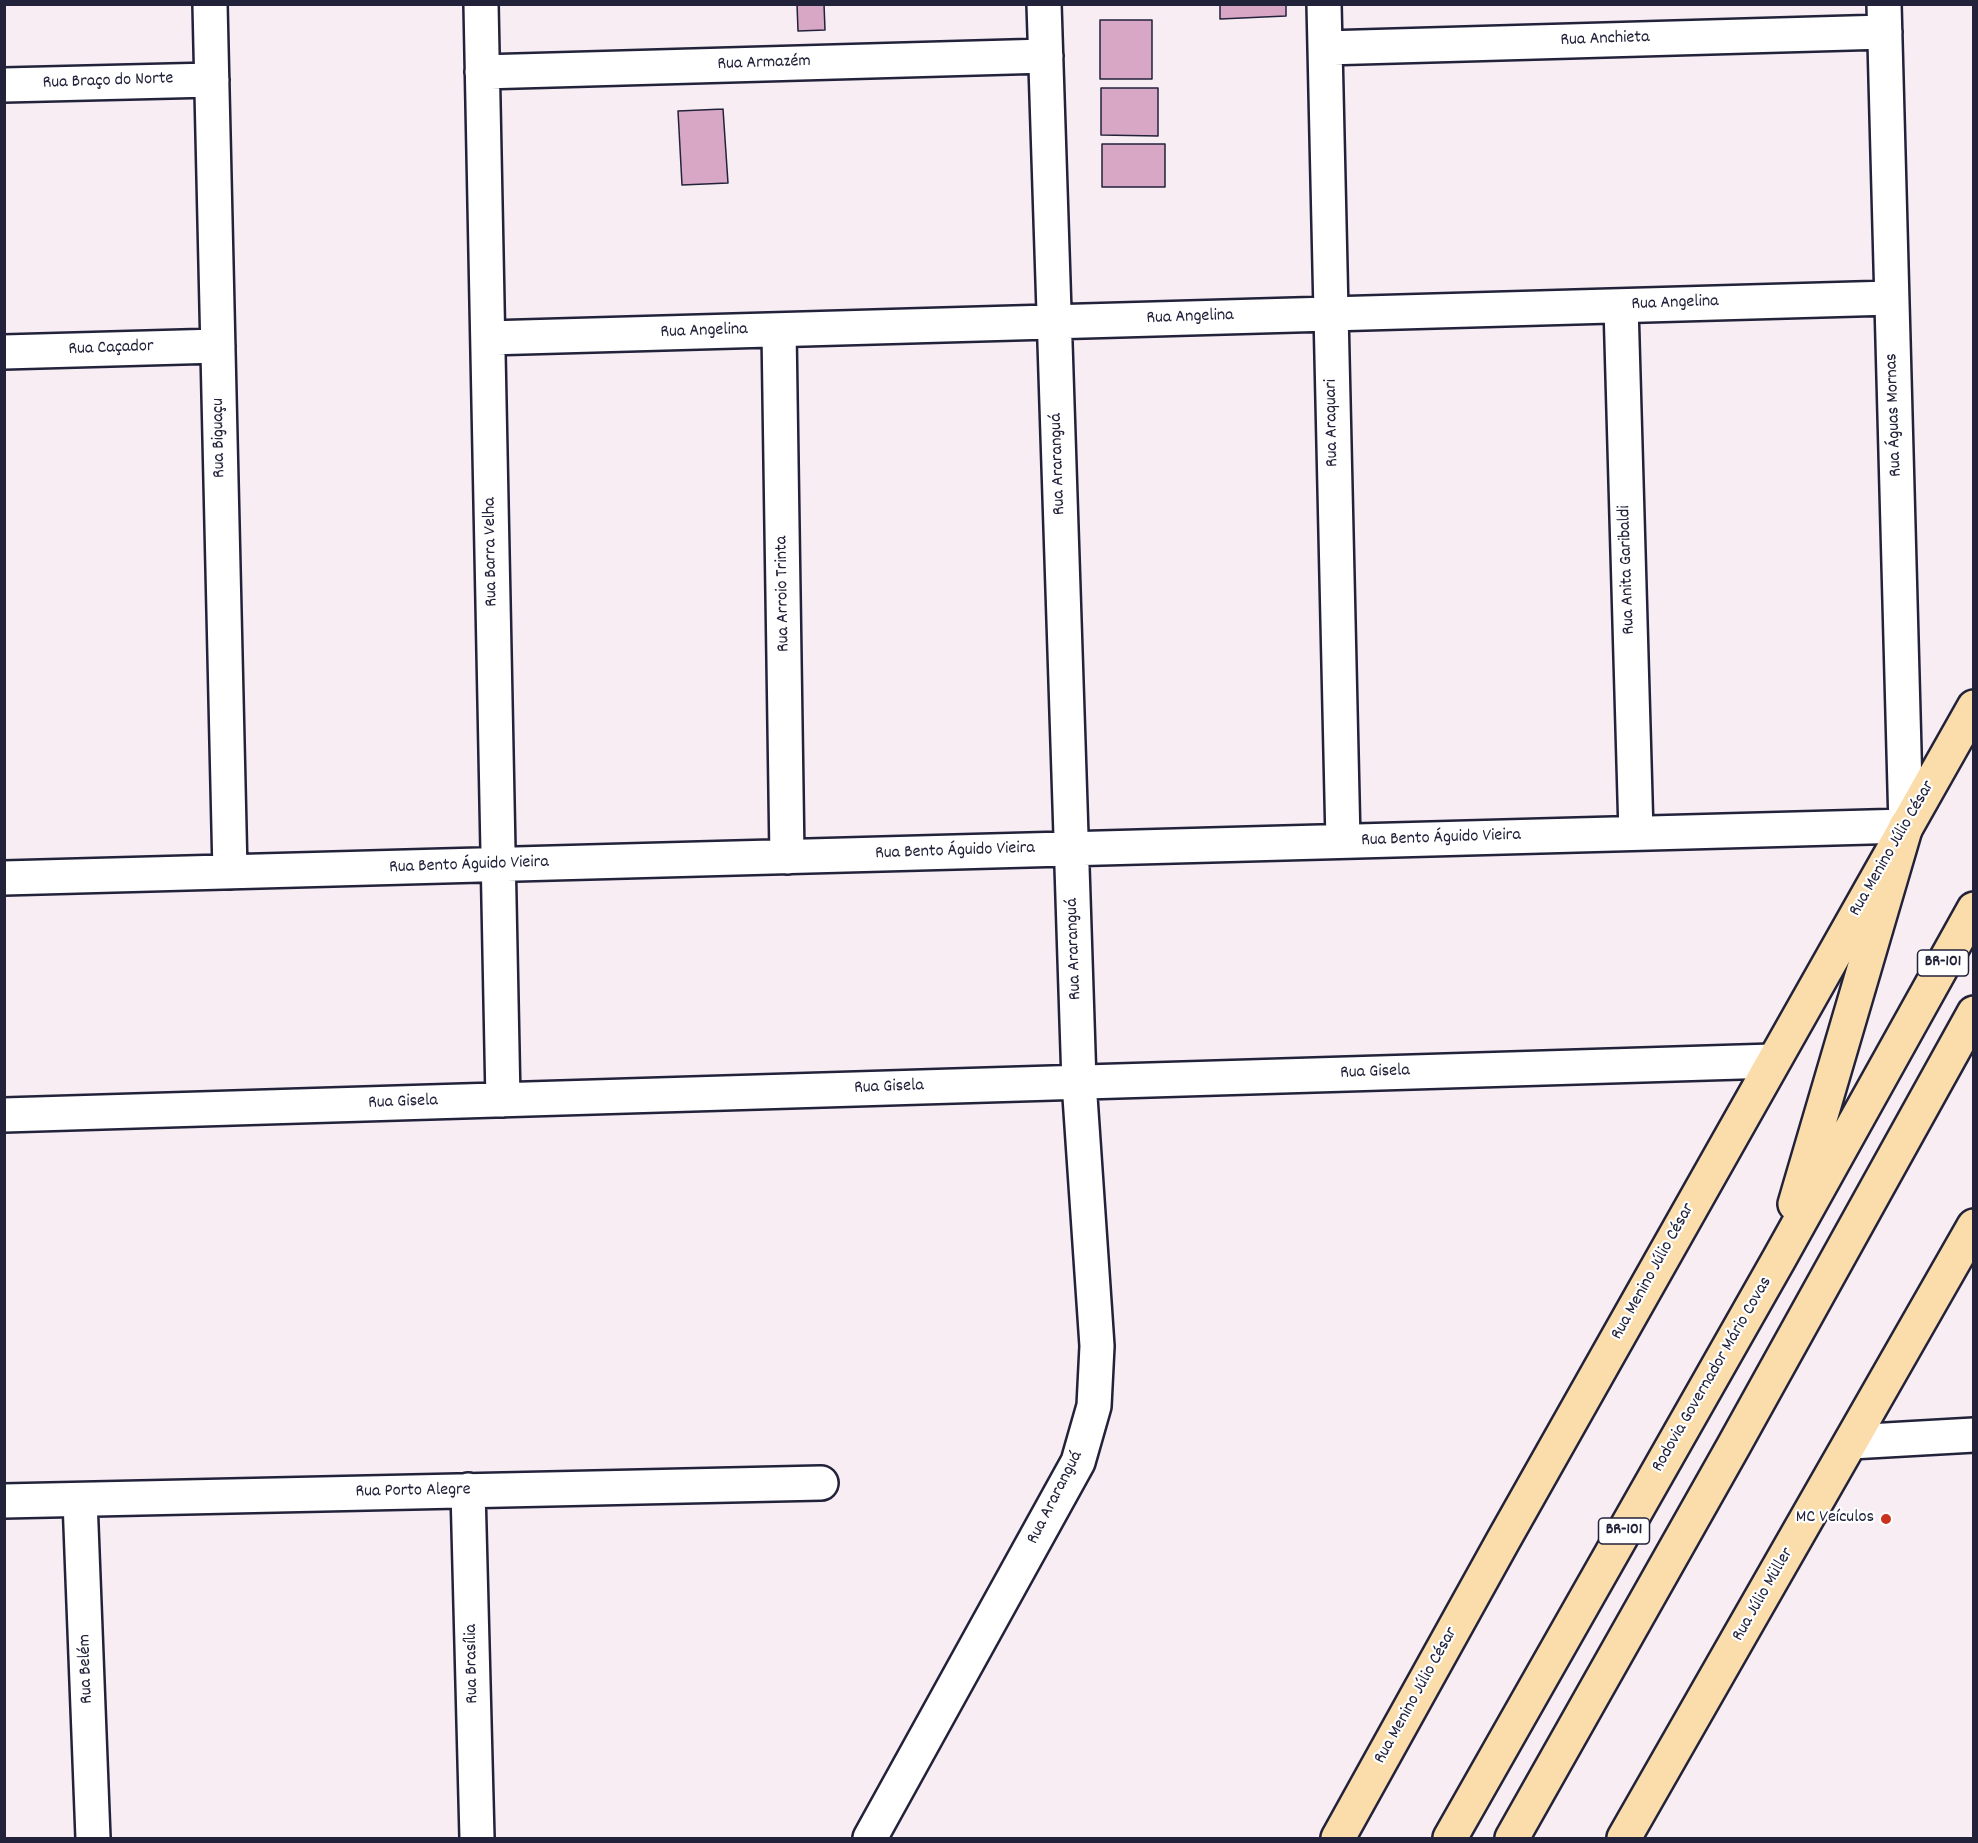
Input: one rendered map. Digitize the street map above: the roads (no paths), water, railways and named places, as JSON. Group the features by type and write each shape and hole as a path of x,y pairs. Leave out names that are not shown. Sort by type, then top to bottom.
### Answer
{"main road":[{"name":"Rua Menino Júlio César","path":"1338,1839 1504,1539 1974,707"},
{"path":"1779,1259 1906,826"},
{"name":"Rodovia Governador Mário Covas","path":"1450,1839 1779,1259 1974,909"},
{"name":"BR-101","path":"1512,1839 1974,1013"},
{"name":"Rua Júlio Müller","path":"1624,1839 1974,1226"}],"street":[{"name":"Rua Biguaçu","path":"210,4 230,872"},
{"name":"Rua Barra Velha","path":"481,4 503,1100"},
{"name":"Rua Araranguá","path":"870,1839 1078,1461 1094,1406 1097,1346 1079,1082 1044,4"},
{"name":"Rua Araquari","path":"1324,4 1342,842"},
{"name":"Rua Anchieta","path":"1325,48 1885,18"},
{"name":"Rua Águas Mornas","path":"1885,18 1906,826"},
{"name":"Rua Armazém","path":"482,72 1046,56"},
{"name":"Rua Braço do Norte","path":"4,86 212,80"},
{"name":"Rua Angelina","path":"488,338 1892,298"},
{"name":"Rua Anita Garibaldi","path":"1621,306 1636,833"},
{"name":"Rua Arroio Trinta","path":"779,330 787,857"},
{"name":"Rua Caçador","path":"4,352 218,346"},
{"name":"Rua Bento Águido Vieira","path":"4,878 1906,826"},
{"name":"Rua Gisela","path":"4,1115 1773,1061"},
{"path":"1851,1442 1974,1435"},
{"name":"Rua Porto Alegre","path":"4,1501 821,1483"},
{"name":"Rua Brasília","path":"468,1490 477,1839"},
{"name":"Rua Belém","path":"80,1500 93,1839"}],"place":[{"name":"MC Veículos","path":"1886,1519"}]}
